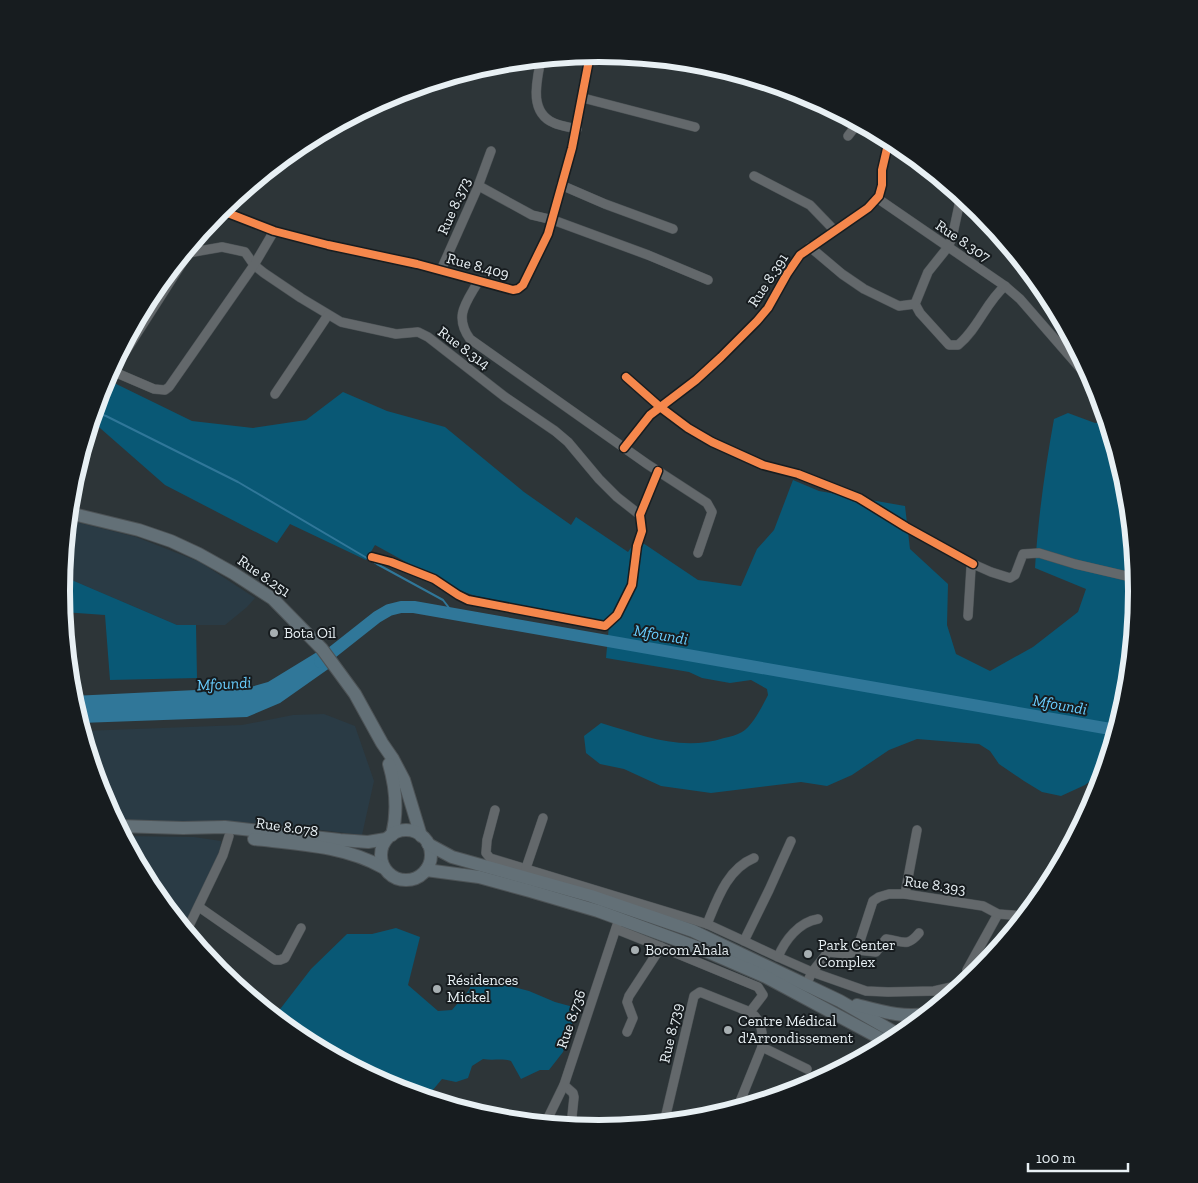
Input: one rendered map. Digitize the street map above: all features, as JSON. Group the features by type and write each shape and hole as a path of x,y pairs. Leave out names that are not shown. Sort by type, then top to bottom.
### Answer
{"highway":[{"name":"Rue 8.251","path":"76,515 139,530 171,541 233,573 273,599 322,648 355,694 404,780 425,840"},
{"name":"Rue 8.251","path":"382,743 394,784 396,804 389,837"},
{"name":"Rue 8.078","path":"126,826 225,827 368,842 389,837"},
{"name":"Rue 8.078","path":"183,828 229,836 307,845 369,860 384,868"},
{"path":"425,840 431,858 426,870 420,876 412,880 404,880 395,878 384,868 381,853 389,837 407,830 414,832 452,857 535,876 693,931 840,1001 893,1031"},
{"path":"426,870 479,877 530,890 618,924 699,948 766,977 880,1039"},
{"path":"840,1001 888,1014 916,1015"}],"street":[{"name":"Rue 8.409","path":"229,213 274,231 328,246 408,262 513,290 518,289 523,285 546,241 576,129 589,63"},
{"path":"540,66 536,97 540,109 546,118 554,123 576,129"},
{"path":"583,98 696,127"},
{"path":"848,136 854,128"},
{"path":"877,198 882,185 882,170 887,148"},
{"name":"Rue 8.373","path":"441,270 479,186 491,151"},
{"path":"754,176 810,205 835,231"},
{"path":"561,185 605,204 673,229"},
{"path":"479,186 532,215 552,220 648,255 708,280"},
{"name":"Rue 8.391","path":"624,448 650,415 715,363 757,321 768,308 800,255 868,208 877,198"},
{"name":"Rue 8.307","path":"877,198 1005,286 1020,300 1075,363"},
{"path":"914,304 928,272 948,247 956,226 960,205"},
{"path":"118,373 160,391 169,387 254,265 274,231"},
{"name":"Rue 8.314","path":"193,252 222,247 245,252 254,265 328,316 352,325 396,334 418,332 428,337 505,397 555,431 568,442 605,485 640,515"},
{"path":"810,247 842,274 864,289 899,306 914,304"},
{"path":"479,280 462,312 463,330 470,339 624,448 707,503 712,512 698,554"},
{"path":"914,304 949,345 958,345 975,326 997,292 1005,286"},
{"path":"275,394 328,316"},
{"path":"626,377 660,407 688,428 712,442 763,465 798,474 859,498 906,528 991,572 1010,578 1015,575 1023,554 1039,553 1128,576"},
{"path":"372,557 391,562 434,579 463,599 605,626 617,616 632,586 637,546 642,531 640,515 658,471"},
{"path":"968,616 971,568 973,564"},
{"path":"495,810 487,840 486,853 490,858 526,868 535,876 707,924 812,972 866,991 934,991 950,987"},
{"path":"526,868 543,818"},
{"path":"905,894 917,830"},
{"path":"189,926 223,855 229,836"},
{"path":"744,941 791,841"},
{"path":"707,924 728,879 747,861 754,858"},
{"name":"Rue 8.393","path":"857,950 873,901 889,894 905,894 982,906 998,914 1018,915"},
{"path":"199,907 275,960 285,958 301,928"},
{"path":"966,970 998,914"},
{"path":"778,957 781,948 802,924 808,920 818,919"},
{"path":"618,924 661,947 758,987 764,995 750,1012 759,1019 762,1047 740,1101"},
{"name":"Rue 8.736","path":"548,1118 564,1085 618,924"},
{"path":"806,985 812,972 828,952 849,954 857,950 876,952 886,938 905,943 914,940 920,933"},
{"path":"627,1032 632,1018 628,1002 629,996 661,947"},
{"name":"Rue 8.739","path":"666,1116 694,996 700,992 750,1012"},
{"path":"762,1047 807,1069"},
{"path":"564,1085 573,1093 574,1097 572,1119"}],"shaded area":[{"path":"113,382 192,421 253,428 306,420 343,392 387,411 445,427 524,492 571,525 576,517 628,552 637,539 698,580 741,586 757,549 774,530 793,480 819,491 905,506 910,549 948,584 947,625 956,654 990,671 1033,647 1078,612 1086,589 1035,568 1045,475 1054,419 1068,413 1095,423 1100,422 1118,488 1127,557 1128,592 1127,626 1118,695 1094,778 1085,785 1061,796 1042,792 1024,781 999,764 990,751 979,744 917,739 889,750 852,775 827,786 801,782 711,793 661,786 624,769 600,764 586,753 584,736 601,723 647,737 677,743 708,742 733,736 746,729 753,721 768,695 767,689 751,680 730,683 702,678 689,672 606,658 609,625 476,596 457,590 375,545 366,560 290,524 277,543 165,485 97,425"},
{"path":"75,522 136,537 200,562 255,598 225,625 177,625 70,578"},
{"path":"70,578 177,625 196,625 197,678 110,680 105,615 71,613"},
{"path":"322,649 334,665 280,703 247,717 87,723 80,696 244,689 268,682"},
{"path":"324,714 355,726 374,781 362,835 262,823 123,820 110,794 89,731 242,725 293,715"},
{"path":"131,836 194,837 221,841 218,862 186,922 159,885"},
{"path":"396,928 420,937 408,985 438,1011 452,1010 469,990 472,981 499,983 529,991 555,1002 577,1008 563,1052 549,1070 540,1070 521,1079 511,1061 483,1059 472,1066 468,1078 456,1082 442,1079 430,1092 365,1066 334,1050 278,1012 311,969 347,934 372,934"}],"waterway":[{"path":"101,414 238,482 377,564 443,600 453,613"},
{"name":"Mfoundi","path":"320,662 377,617 389,610 401,607 414,607 1110,729"}],"cycle path":[{"path":"229,213 274,231 417,264 513,290 518,289 523,285 548,234 572,148 589,63"},
{"path":"624,448 650,415 696,380 757,321 768,308 800,255 868,208 879,196 887,148"},
{"path":"626,377 660,407 688,428 712,442 763,465 798,474 859,498 906,527 973,564"},
{"path":"372,557 391,562 434,579 468,600 605,626 617,615 632,585 637,546 642,531 640,515 658,471"}],"place":[{"name":"Bota Oil","path":"274,633"},
{"name":"Bocom Ahala","path":"635,950"},
{"name":"Park Center Complex","path":"808,954"},
{"name":"Résidences Mickel","path":"437,989"},
{"name":"Centre Médical d'Arrondissement","path":"728,1030"}]}
